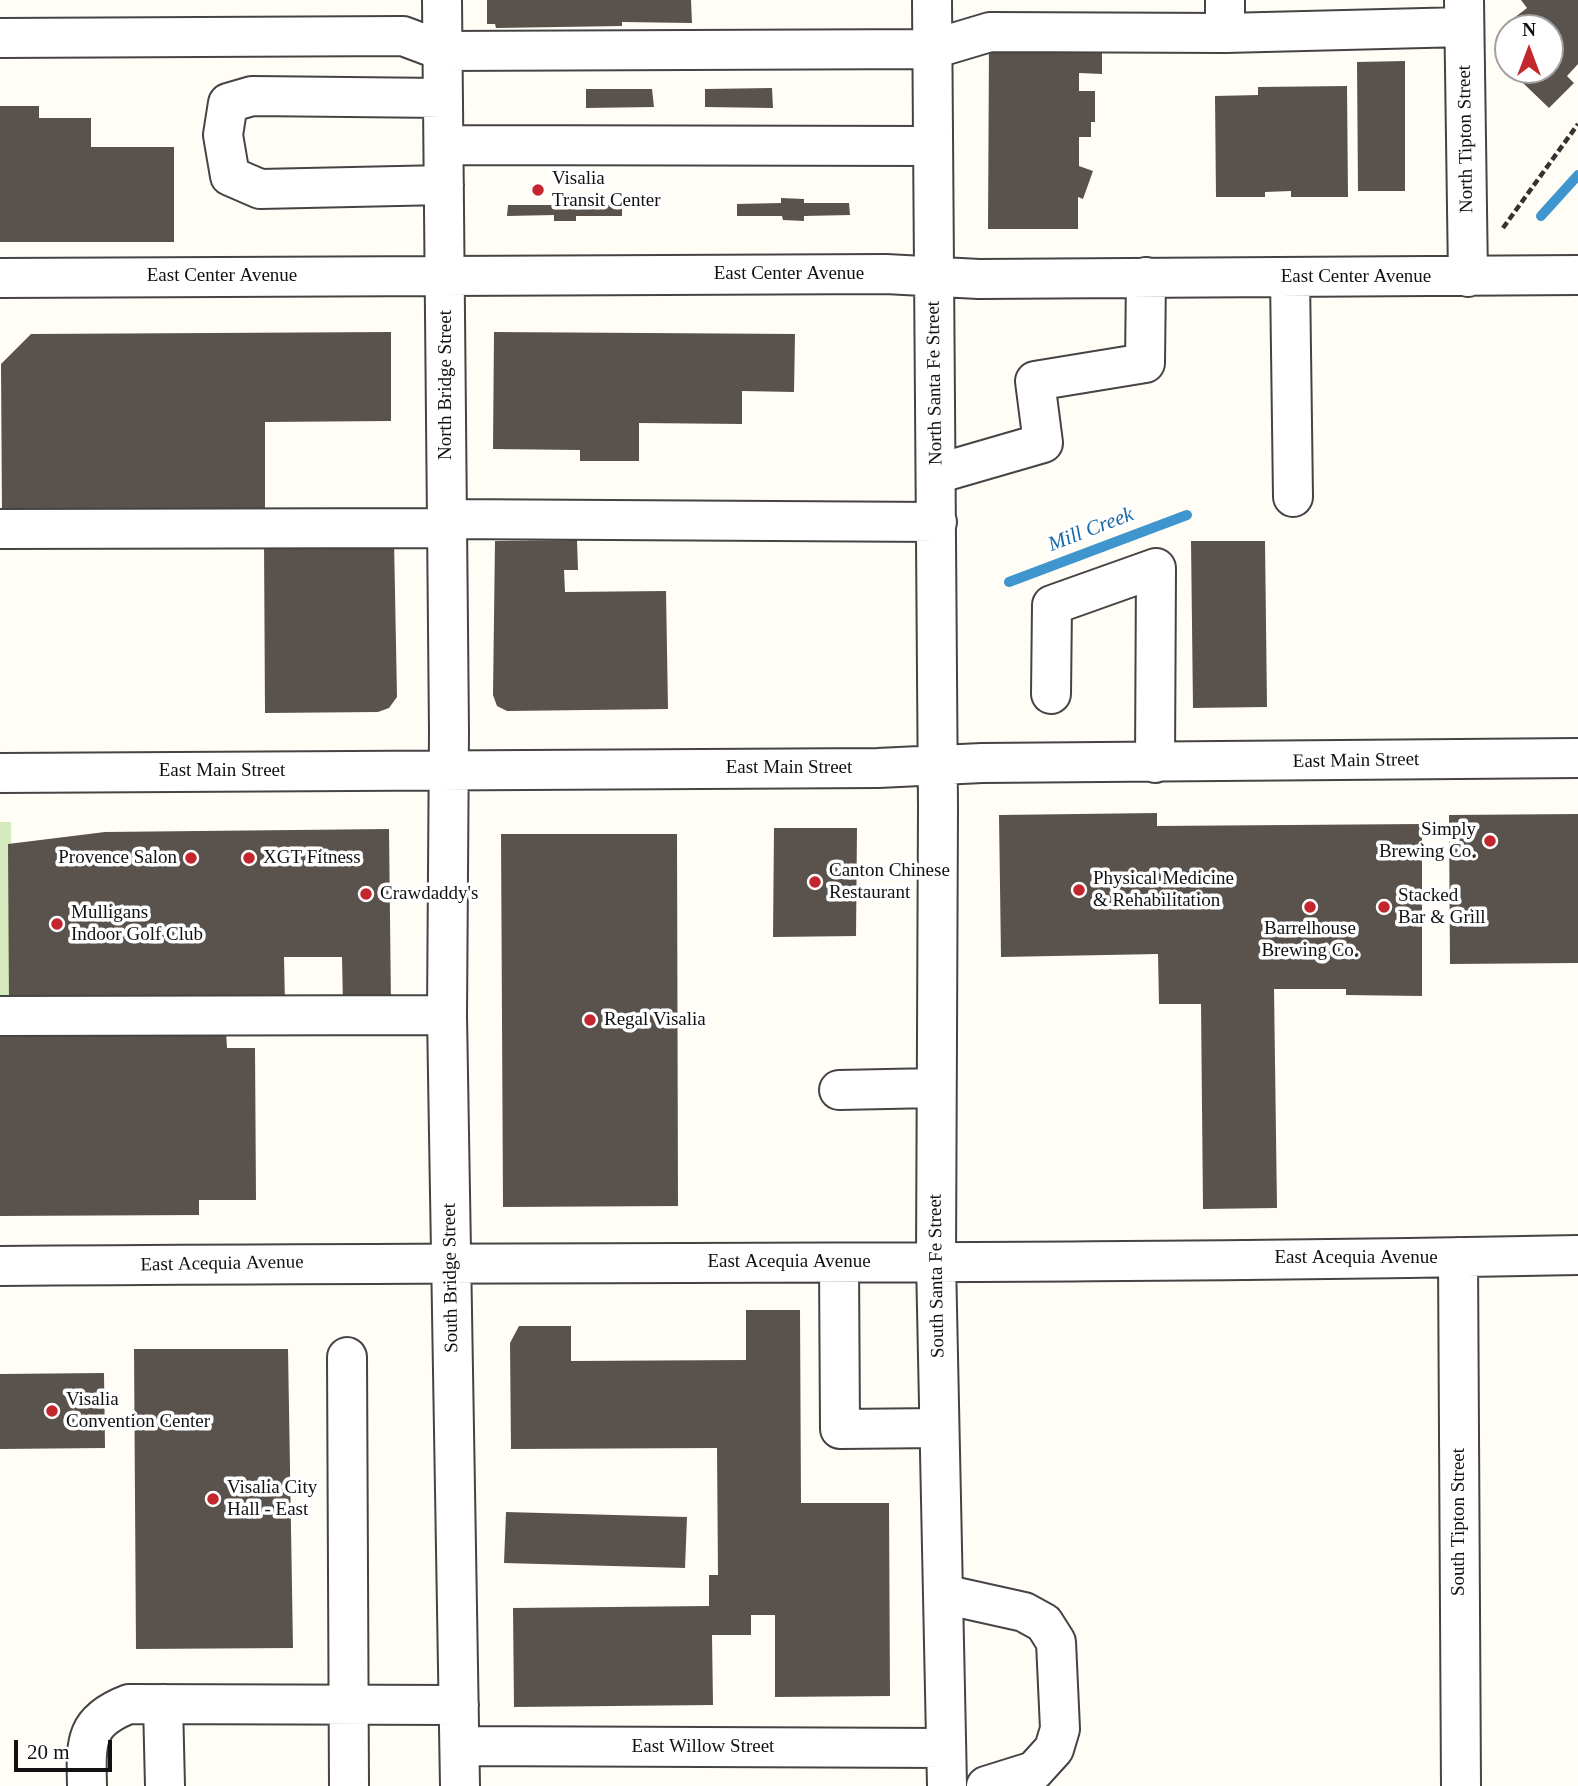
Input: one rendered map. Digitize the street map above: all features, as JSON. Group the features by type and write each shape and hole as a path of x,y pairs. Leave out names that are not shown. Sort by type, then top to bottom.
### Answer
{"street":[{"name":"North Bridge Street","path":"443,0 449,770"},
{"name":"North Santa Fe Street","path":"932,0 938,765"},
{"path":"0,38 403,36 443,51 933,49 990,32 1225,17 1464,13"},
{"name":"North Tipton Street","path":"1464,13 1468,277"},
{"path":"443,98 252,96 228,103 223,135 230,176 260,189 443,185"},
{"path":"443,145 932,146"},
{"name":"East Center Avenue","path":"0,278 445,275 1578,275"},
{"path":"936,474 1043,443 1035,381 1145,363 1146,277"},
{"path":"1290,277 1293,497"},
{"path":"0,529 447,523 937,522"},
{"path":"1051,694 1052,605 1156,568 1154,763"},
{"name":"East Main Street","path":"0,773 1578,758"},
{"name":"South Santa Fe Street","path":"938,765 936,1262 947,1786"},
{"name":"South Bridge Street","path":"449,770 447,1015 460,1786"},
{"path":"0,1016 447,1015"},
{"path":"839,1090 935,1088"},
{"name":"East Acequia Avenue","path":"0,1266 451,1261 839,1263 1578,1255"},
{"name":"South Tipton Street","path":"1458,1257 1461,1786"},
{"path":"839,1263 840,1429 939,1428"},
{"path":"347,1357 349,1786"},
{"path":"943,1594 1024,1612 1044,1623 1056,1642 1060,1729 1054,1749 1034,1771 986,1786"},
{"path":"87,1786 86,1749 93,1726 109,1711 129,1704 459,1705"},
{"path":"163,1704 164,1786"},
{"name":"East Willow Street","path":"460,1746 946,1748"}],"path":[{"path":"1467,229 1502,229 1578,124"}],"green space":[{"path":"0,822 11,822 12,1004 0,1004"}],"building":[{"path":"487,0 691,0 692,23 622,22 622,26 496,28 495,24 487,24"},
{"path":"1521,0 1578,0 1578,64 1567,76 1574,83 1549,108 1524,84 1564,84 1564,14 1519,14 1527,8"},
{"path":"989,44 1102,48 1102,74 1079,73 1079,91 1095,91 1095,122 1091,122 1091,137 1079,137 1079,166 1093,171 1083,199 1078,197 1078,229 988,229"},
{"path":"1405,61 1405,191 1358,191 1357,62"},
{"path":"1347,86 1348,197 1291,197 1291,191 1265,192 1265,197 1216,197 1215,96 1258,95 1258,87"},
{"path":"772,88 773,108 705,107 705,89"},
{"path":"586,89 652,89 654,107 586,108"},
{"path":"0,106 39,106 39,118 91,118 91,147 174,147 174,242 0,242"},
{"path":"781,198 804,199 804,203 849,203 850,215 804,216 804,221 783,220 782,216 737,216 737,204 781,203"},
{"path":"554,199 575,199 576,204 622,204 622,216 576,216 576,221 554,221 554,215 507,216 508,205 554,205"},
{"path":"391,332 391,421 265,422 265,516 2,517 1,364 31,334"},
{"path":"494,332 795,334 794,392 742,391 742,424 639,423 639,461 580,461 580,450 493,449"},
{"path":"394,540 397,697 389,708 378,712 265,713 264,541"},
{"path":"577,540 578,570 564,570 565,592 666,591 668,709 507,711 497,706 493,695 495,541"},
{"path":"1191,541 1265,541 1267,707 1193,708"},
{"path":"1157,813 1157,826 1422,824 1422,996 1346,995 1346,989 1274,989 1277,1208 1203,1209 1201,1004 1159,1004 1158,954 1001,957 999,815"},
{"path":"1578,814 1578,963 1450,964 1449,815"},
{"name":"Canton Chinese Restaurant","path":"774,828 857,828 856,936 773,937"},
{"path":"389,829 391,1006 343,1006 342,957 284,957 285,1004 9,1007 8,844 105,832"},
{"name":"Regal Visalia","path":"501,834 677,834 678,1206 503,1207"},
{"path":"226,1031 227,1048 255,1048 256,1200 199,1200 199,1215 0,1216 0,1032"},
{"path":"746,1310 800,1310 801,1503 889,1503 890,1696 775,1697 775,1615 751,1615 751,1635 712,1635 713,1705 514,1707 513,1608 709,1606 709,1575 718,1575 717,1448 511,1449 510,1343 519,1326 571,1326 571,1361 746,1360"},
{"name":"Visalia City Hall - East","path":"134,1349 288,1349 293,1648 136,1649"},
{"name":"Visalia Convention Center","path":"104,1373 105,1448 0,1449 0,1374"},
{"path":"506,1512 687,1517 685,1568 504,1563"}],"waterway":[{"name":"Mill Creek","path":"1541,216 1578,175"},
{"name":"Mill Creek","path":"1009,582 1187,515"}],"place":[{"name":"Visalia Transit Center","path":"538,190"},
{"name":"Simply Brewing Co.","path":"1490,841"},
{"name":"Provence Salon","path":"191,858"},
{"name":"XGT Fitness","path":"249,858"},
{"name":"Canton Chinese Restaurant","path":"815,882"},
{"name":"Physical Medicine & Rehabilitation","path":"1079,890"},
{"name":"Crawdaddy's","path":"366,894"},
{"name":"Barrelhouse Brewing Co.","path":"1310,907"},
{"name":"Stacked Bar & Grill","path":"1384,907"},
{"name":"Mulligans Indoor Golf Club","path":"57,924"},
{"name":"Regal Visalia","path":"590,1020"},
{"name":"Visalia Convention Center","path":"52,1411"},
{"name":"Visalia City Hall - East","path":"213,1499"}]}
